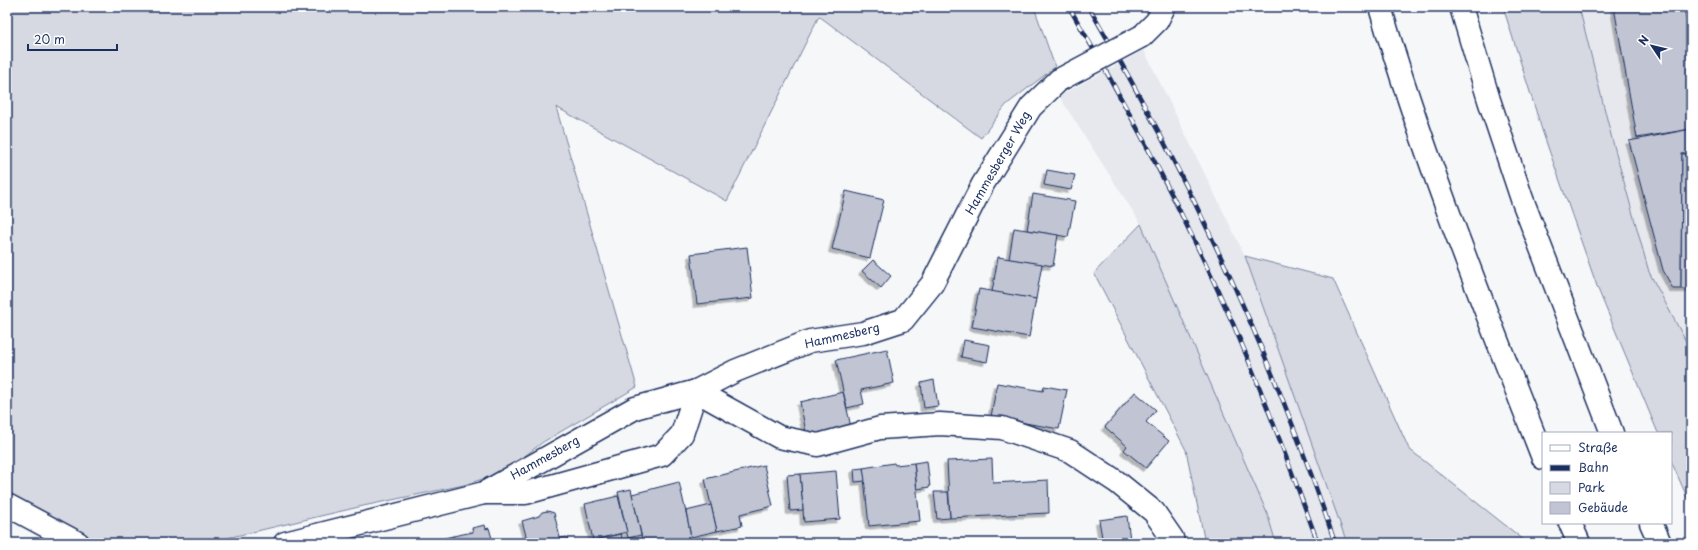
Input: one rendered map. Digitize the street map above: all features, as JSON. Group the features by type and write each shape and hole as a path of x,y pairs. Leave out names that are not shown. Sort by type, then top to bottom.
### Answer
{"main road":[{"name":"Hammesberger Weg","path":"932,284 983,184 1031,107 1059,80 1142,36 1157,21 1164,7"},
{"path":"1380,7 1418,126 1450,218 1542,455"},
{"path":"1462,7 1489,100 1522,199 1612,432"},
{"name":"Hammesberg","path":"484,493 635,408 696,391 735,371 810,341 863,333 903,320 932,284"},
{"path":"696,391 779,437 818,445 880,428 940,424 1002,428 1070,451 1117,482 1154,512 1172,538 1173,543"},
{"name":"Hammesberg","path":"285,543 484,493 526,493 662,455 682,434 696,391"},
{"path":"7,505 78,543"},
{"path":"1570,524 1579,543"},
{"path":"1651,524 1660,543"}],"shaded area":[{"path":"1579,7 1691,7 1691,351 1649,272 1611,135"},
{"path":"1144,50 1245,256 1347,543 1276,543 1267,513 1141,224 1059,96"}],"green space":[{"path":"7,7 1034,7 1055,67 1006,105 981,138 819,16 727,201 556,107 637,387 543,442 504,472 464,485 363,506 206,543 96,543 7,495"},
{"path":"1503,7 1579,7 1611,135 1649,272 1691,351 1691,506 1672,463 1672,432 1658,432 1598,289 1543,133"},
{"path":"1141,224 1267,513 1276,543 1205,543 1186,450 1094,273"},
{"path":"1245,256 1333,279 1409,449 1526,543 1347,543"}],"building":[{"path":"1614,7 1684,7 1691,49 1691,129 1637,138"},
{"path":"1691,129 1691,154 1682,154 1681,289 1673,289 1663,270 1629,141"},
{"path":"1682,154 1691,154 1691,289 1681,289"},
{"path":"1047,170 1075,175 1071,190 1044,185"},
{"path":"846,191 884,200 870,258 832,249"},
{"path":"1033,194 1075,201 1068,237 1027,230"},
{"path":"1014,228 1058,235 1053,266 1009,259"},
{"path":"747,247 753,298 697,304 691,254"},
{"path":"998,257 1042,264 1036,299 992,292"},
{"path":"873,260 891,276 881,288 862,271"},
{"path":"979,289 1036,299 1029,337 972,327"},
{"path":"964,340 990,345 987,362 961,357"},
{"path":"887,349 894,383 861,390 864,404 847,408 836,360"},
{"path":"934,380 938,406 924,408 921,383"},
{"path":"997,383 1043,391 1044,386 1067,390 1059,429 991,417"},
{"path":"843,392 851,427 807,437 800,402"},
{"path":"1135,392 1156,410 1146,422 1169,441 1146,468 1124,450 1127,446 1105,427"},
{"path":"992,459 993,483 1048,480 1049,513 950,518 947,461"},
{"path":"927,461 930,487 917,489 914,463"},
{"path":"894,463 895,465 914,463 920,521 869,526 863,468"},
{"path":"764,465 773,506 740,514 742,526 717,531 705,479"},
{"path":"863,468 865,481 855,482 854,469"},
{"path":"836,471 840,519 804,522 800,474"},
{"path":"800,474 803,510 790,511 787,475"},
{"path":"679,482 693,543 643,543 632,494"},
{"path":"631,489 641,535 628,538 618,492"},
{"path":"934,492 948,492 950,518 937,519"},
{"path":"618,496 627,532 593,540 585,504"},
{"path":"711,505 717,531 691,537 686,511"},
{"path":"548,511 554,513 560,538 567,537 568,543 528,543 522,521 539,516 542,512"},
{"path":"1127,516 1130,540 1103,543 1099,520"},
{"path":"485,525 486,529 489,528 493,542 499,541 499,543 455,543 453,536 473,532 472,528"},
{"path":"621,534 623,543 599,543 598,539"},
{"path":"453,536 455,543 438,543 437,540"}],"railway":[{"path":"1069,7 1135,124 1196,244 1234,326 1278,434 1318,543"},
{"path":"1089,7 1161,136 1226,269 1284,404 1311,473 1335,543"}]}
